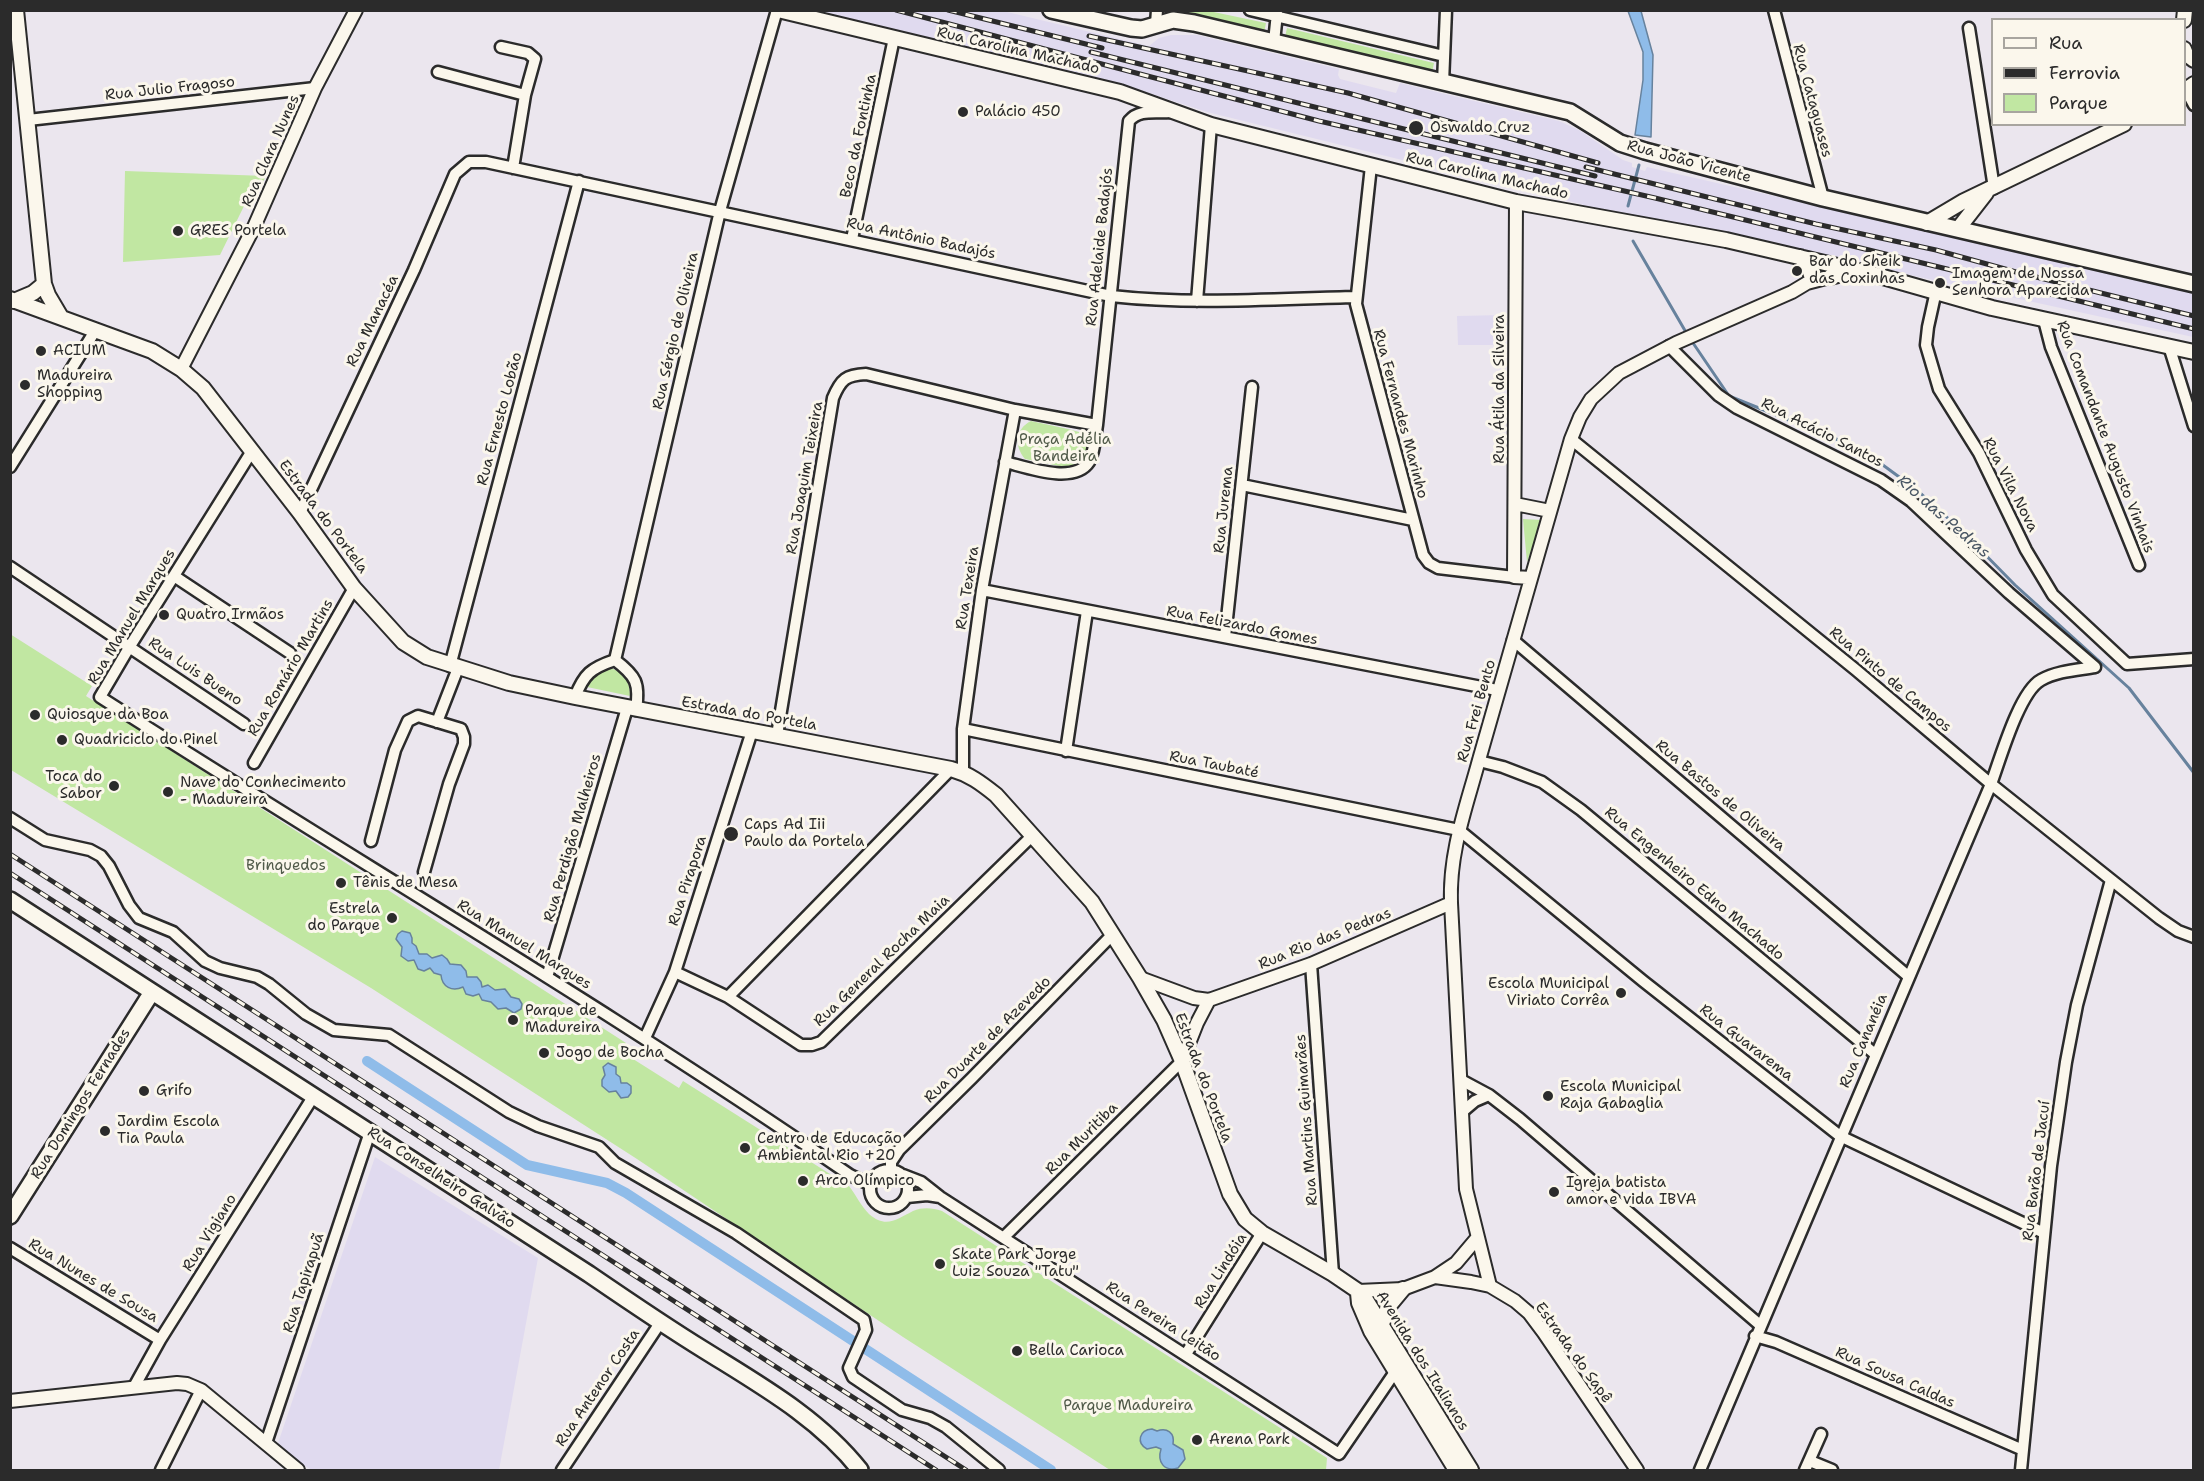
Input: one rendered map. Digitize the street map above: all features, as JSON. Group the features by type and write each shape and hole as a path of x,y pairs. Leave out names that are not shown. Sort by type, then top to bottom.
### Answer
{"main road":[{"path":"16,10 44,284 61,317"},
{"name":"Rua Carolina Machado","path":"778,10 1120,92 1211,125 1371,166 1516,202 1726,240 1819,262 1833,272"},
{"name":"Rua João Vicente","path":"1051,10 1142,29 1157,17 1194,22 1570,112 1620,143 1823,198 2193,284"},
{"path":"1927,223 1964,201 2120,126"},
{"path":"1958,229 1990,190"},
{"path":"1800,257 1808,266 1809,279"},
{"path":"1833,272 1856,270 1992,308 2193,352"},
{"path":"12,300 33,293 44,284"},
{"name":"Estrada do Portela","path":"12,300 152,351 181,369 218,404 354,588 403,642 427,657 509,682 575,697 957,770 978,781 996,795 1092,902 1140,978 1164,1020 1182,1061 1230,1194 1245,1219 1262,1233 1358,1291"},
{"name":"Rua Conselheiro Galvão","path":"10,900 589,1274 660,1323 771,1392 824,1430 860,1470"},
{"name":"Rua Domingos Fernades","path":"10,1216 152,992"},
{"path":"1382,1324 1388,1307 1403,1289"},
{"name":"Avenida dos Italianos","path":"1358,1291 1373,1309 1471,1470"},
{"name":"Avenida dos Italianos","path":"1358,1291 1359,1303 1364,1315 1395,1372 1456,1470"}],"street":[{"name":"Rua Clara Nunes","path":"181,369 254,227 315,88 356,10"},
{"name":"Rua Sérgio de Oliveira","path":"615,660 720,211 778,10"},
{"path":"1250,10 1277,14 1444,56"},
{"path":"1443,83 1446,10"},
{"name":"Rua Cataguases","path":"1774,10 1823,198"},
{"path":"1274,42 1277,14"},
{"path":"1969,28 1990,190"},
{"name":"Beco da Fontinha","path":"852,239 894,38"},
{"path":"501,47 534,57 535,62 525,95 513,168"},
{"path":"438,72 525,95"},
{"name":"Rua Julio Fragoso","path":"28,120 315,88"},
{"path":"2188,88 2193,105"},
{"name":"Rua Adelaide Badajós","path":"1097,426 1129,121 1135,114 1141,112 1174,112"},
{"path":"1197,301 1211,125"},
{"name":"Rua Manacéa","path":"300,513 414,270 456,174 463,165 469,162 486,162"},
{"name":"Rua Antônio Badajós","path":"486,162 1110,296 1197,301 1355,297"},
{"name":"Rua Fernandes Marinho","path":"1371,166 1355,297 1357,312 1423,555 1429,563 1438,568 1531,578"},
{"name":"Rua Ernesto Lobão","path":"437,722 454,667 579,181"},
{"name":"Rua Átila da Silveira","path":"1514,577 1516,202"},
{"path":"1809,279 1819,262"},
{"name":"Rua Frei Bento","path":"1490,1286 1466,1189 1451,903 1452,864 1497,690 1571,439 1591,399 1610,381 1672,344 1792,292 1809,279 1833,272"},
{"name":"Rua Vila Nova","path":"1936,291 1926,345 1939,389 1980,453 2026,550 2053,596 2127,664 2193,659"},
{"name":"Rua Comandante Augusto Vinhais","path":"2044,320 2051,347 2139,565"},
{"path":"10,467 95,331"},
{"name":"Rua Acácio Santos","path":"1672,344 1718,395 1737,408 1881,480 1911,501 2009,593 2095,667"},
{"path":"2169,346 2193,426"},
{"name":"Rua Joaquim Teixeira","path":"777,735 833,398 843,380 854,375 866,374 1015,410 1097,426"},
{"name":"Rua Jurema","path":"1225,637 1252,387"},
{"name":"Rua Texeira","path":"957,770 982,590 1015,410"},
{"path":"1005,462 1047,472 1063,474 1075,472 1088,463 1094,449 1097,426"},
{"name":"Rua Pinto de Campos","path":"1571,439 1856,670 1991,784 2111,880 2178,931 2193,938"},
{"name":"Rua Manuel Marques","path":"252,451 100,697 645,1038 850,1175 871,1185"},
{"path":"1242,484 1413,520"},
{"path":"1515,504 1550,511"},
{"name":"Rua Luis Bueno","path":"10,567 244,724"},
{"path":"174,576 290,653"},
{"name":"Rua Romário Martins","path":"254,763 354,588"},
{"name":"Rua Felizardo Gomes","path":"982,590 1497,690"},
{"path":"1066,751 1087,611"},
{"name":"Rua Bastos de Oliveira","path":"1513,640 1908,976"},
{"path":"575,697 586,675 603,664 615,660 630,671 638,688 631,709"},
{"name":"Rua Cananéia","path":"1700,1470 1991,784 2015,719 2035,684 2054,674 2095,667"},
{"name":"Rua Perdigão Malheiros","path":"547,977 631,709"},
{"path":"371,841 395,750 408,721 417,716 461,729 464,744 449,784 424,872"},
{"name":"Rua Taubaté","path":"963,729 1459,830"},
{"name":"Rua Pirapora","path":"645,1038 675,972 752,730"},
{"name":"Rua Engenheiro Edno Machado","path":"1479,761 1503,767 1542,782 1581,810 1875,1054"},
{"path":"728,997 957,770"},
{"path":"10,818 45,840 90,850 101,856 139,918 173,932 205,961 220,968 257,977 306,1014 334,1030 389,1035 509,1112 538,1126 599,1147 615,1163 736,1233 864,1320 866,1330 849,1368 853,1377 902,1410 930,1418 946,1427 999,1470"},
{"name":"Rua Guararema","path":"1459,830 1643,981 1840,1136 2044,1233"},
{"name":"Rua General Rocha Maia","path":"675,972 728,997 801,1045 812,1046 821,1042 1032,836"},
{"name":"Rua Barão de Jacuí","path":"2021,1470 2051,1166 2068,1050 2076,1005 2111,880"},
{"name":"Rua Rio das Pedras","path":"1209,1000 1311,964 1451,903"},
{"name":"Rua Duarte de Azevedo","path":"891,1170 891,1162 899,1150 1113,934"},
{"name":"Rua Martins Guimarães","path":"1311,964 1333,1274"},
{"path":"1140,978 1185,995 1209,1000 1182,1061"},
{"name":"Rua Muritiba","path":"1004,1237 1182,1061"},
{"path":"1461,1080 1489,1095 1760,1325"},
{"path":"1462,1112 1474,1101 1489,1095"},
{"name":"Rua Vigiano","path":"134,1387 160,1340 313,1097"},
{"name":"Rua Tapirapuã","path":"266,1443 370,1132"},
{"path":"891,1170 903,1175 908,1186 907,1197 903,1203 892,1208 880,1206 872,1197 871,1185 880,1172 891,1170"},
{"name":"Rua Pereira Leitão","path":"903,1175 921,1182 940,1197 1339,1454 1395,1372"},
{"path":"907,1197 927,1195 940,1197"},
{"name":"Rua Lindóia","path":"1186,1354 1262,1233"},
{"path":"1436,1277 1456,1263 1478,1237"},
{"name":"Rua Nunes de Sousa","path":"10,1248 160,1340"},
{"name":"Estrada do Sapê","path":"1358,1291 1403,1289 1436,1277 1490,1286 1515,1301 1528,1313 1637,1470"},
{"name":"Rua Antenor Costa","path":"562,1470 660,1323"},
{"name":"Rua Sousa Caldas","path":"1755,1336 1776,1342 2023,1450"},
{"path":"10,1401 134,1387 187,1384 201,1390 298,1470"},
{"path":"161,1470 201,1390"},
{"path":"1821,1434 1808,1466 1832,1470"}],"shaded area":[{"path":"819,11 1003,11 1149,46 1159,38 1171,35 1197,35 1339,69 1340,79 1396,93 1400,83 1559,121 1579,130 1623,160 1632,163 1632,167 1645,171 1647,167 2193,292 2193,337 1645,217 1591,209 1581,204 1207,112 1121,84"},
{"path":"1504,315 1506,345 1458,345 1457,316"},
{"path":"375,1157 538,1258 499,1470 312,1470 276,1449"}],"green space":[{"path":"1170,11 1209,11 1266,23 1264,33"},
{"path":"1287,28 1434,63 1432,73 1285,37"},
{"name":"GRES Portela","path":"125,171 266,176 249,207 244,206 220,255 123,262"},
{"name":"Praça Adélia Bandeira","path":"1031,421 1079,432 1086,436 1088,447 1084,458 1074,469 1025,459 1019,449 1018,438 1022,428"},
{"path":"1523,519 1542,520 1527,562"},
{"name":"Parque Madureira","path":"10,634 92,686 86,696 626,1043 622,1052 679,1088 683,1081 849,1186 866,1211 875,1219 891,1221 924,1208 942,1211 1327,1458 1326,1470 1110,1470 903,1337 637,1159 371,988 11,770"},
{"path":"611,668 625,678 630,696 587,687 590,677 603,669"}],"water":[{"path":"1628,11 1641,11 1653,55 1651,137 1635,135 1643,80 1643,52"},
{"path":"402,931 410,933 412,943 419,954 427,954 432,958 442,955 450,964 461,965 467,977 477,977 482,987 488,985 495,990 505,989 511,997 519,999 522,1004 521,1009 514,1013 506,1008 498,1009 491,1002 482,1000 479,994 473,996 466,994 463,987 455,989 448,987 443,983 441,975 434,973 430,968 424,971 418,969 414,960 408,961 401,956 402,947 396,939"},
{"path":"608,1063 616,1067 616,1074 620,1077 621,1083 631,1086 631,1093 628,1097 621,1098 616,1091 609,1092 602,1086 605,1075 603,1067"},
{"path":"1152,1429 1170,1432 1173,1444 1183,1450 1185,1459 1178,1468 1165,1467 1160,1458 1161,1449 1156,1447 1147,1449 1141,1443 1142,1434"}],"waterway":[{"name":"Rio das Pedras","path":"1628,206 1639,165"},
{"name":"Rio das Pedras","path":"1633,241 1687,334"},
{"name":"Rio das Pedras","path":"1691,340 1729,396 1861,449 1917,490 1963,532 2015,585 2129,688 2194,773"},
{"path":"367,1061 527,1165 607,1183 626,1193 1051,1470"}],"railway":[{"path":"896,10 1319,121 1655,198 2194,329"},
{"path":"948,10 1102,48"},
{"path":"1089,36 1348,93 1598,163"},
{"path":"1091,52 1595,176"},
{"path":"1586,167 1816,224 1936,250 2194,316"},
{"path":"10,854 966,1470"},
{"path":"10,873 936,1470"}],"place":[{"name":"Palácio 450","path":"963,112"},
{"name":"Oswaldo Cruz","path":"1416,128"},
{"name":"GRES Portela","path":"178,231"},
{"name":"Bar do Sheik das Coxinhas","path":"1797,271"},
{"name":"Imagem de Nossa Senhora Aparecida","path":"1940,283"},
{"name":"ACIUM","path":"41,351"},
{"name":"Madureira Shopping","path":"25,385"},
{"name":"Quatro Irmãos","path":"164,615"},
{"name":"Quiosque da Boa","path":"35,715"},
{"name":"Quadriciclo do Pinel","path":"62,740"},
{"name":"Toca do Sabor","path":"114,786"},
{"name":"Nave do Conhecimento - Madureira","path":"168,792"},
{"name":"Caps Ad Iii Paulo da Portela","path":"731,834"},
{"name":"Tênis de Mesa","path":"341,883"},
{"name":"Estrela do Parque","path":"392,918"},
{"name":"Escola Municipal Viriato Corrêa","path":"1621,993"},
{"name":"Parque de Madureira","path":"513,1020"},
{"name":"Jogo de Bocha","path":"544,1053"},
{"name":"Grifo","path":"144,1091"},
{"name":"Escola Municipal Raja Gabaglia","path":"1548,1096"},
{"name":"Jardim Escola Tia Paula","path":"105,1131"},
{"name":"Centro de Educação Ambiental Rio +20","path":"745,1148"},
{"name":"Arco Olímpico","path":"803,1181"},
{"name":"Igreja batista amor e vida IBVA","path":"1554,1192"},
{"name":"Skate Park Jorge Luiz Souza \"Tatu\"","path":"940,1264"},
{"name":"Bella Carioca","path":"1017,1351"},
{"name":"Arena Park","path":"1197,1440"}],"park label":[{"name":"Brinquedos","path":"286,866"}]}
